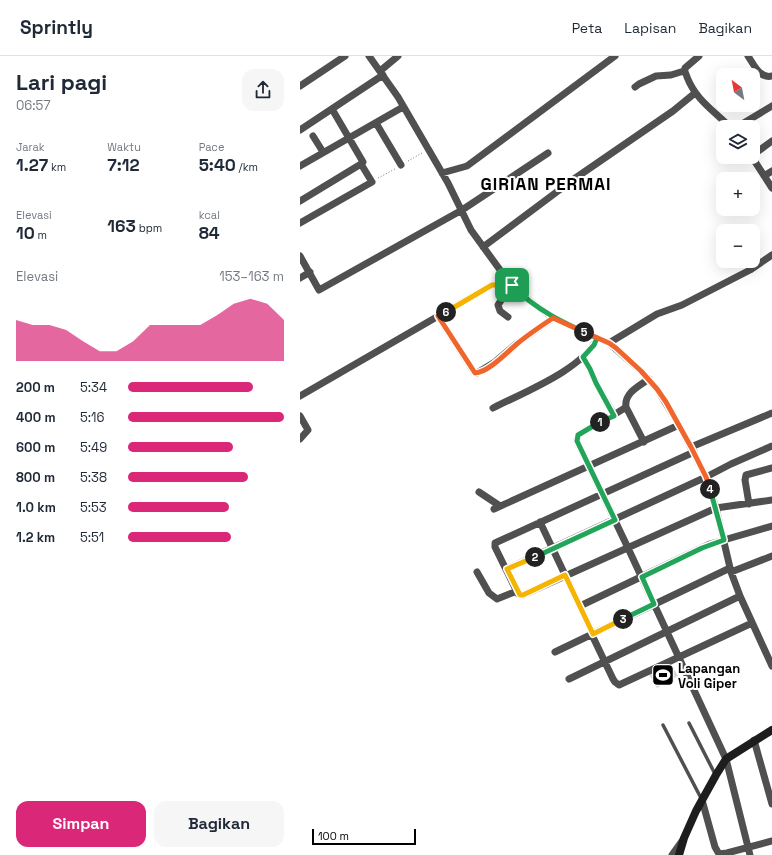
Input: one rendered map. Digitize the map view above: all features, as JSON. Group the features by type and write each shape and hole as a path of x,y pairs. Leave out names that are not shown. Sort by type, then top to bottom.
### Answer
{"street":[{"path":"300,86 345,56"},
{"path":"369,56 382,73 442,173 471,230 510,288"},
{"path":"300,130 382,73 398,56"},
{"path":"442,173 467,166 615,56"},
{"path":"635,87 656,76 671,75 684,71 686,66 699,56"},
{"path":"748,56 758,71 763,75 772,76"},
{"path":"684,71 695,93 723,120"},
{"path":"483,247 574,179 672,111 695,93"},
{"path":"749,120 772,106"},
{"path":"300,166 403,107"},
{"path":"300,222 372,182 361,164 363,160 332,109"},
{"path":"376,122 401,165"},
{"path":"314,136 323,152"},
{"path":"760,150 772,141"},
{"path":"300,256 319,290 462,210 548,153"},
{"path":"300,201 361,164"},
{"path":"757,164 772,188"},
{"path":"764,176 772,171"},
{"path":"609,343 657,314 682,305 750,270 772,255"},
{"path":"300,278 310,272"},
{"path":"300,396 492,285 510,288 525,297 553,318 609,343 649,379 666,402 692,449 706,477 716,508 731,570 740,596 772,666"},
{"path":"508,318 500,311 498,305 510,288"},
{"path":"438,316 474,372 477,373 495,362 516,344 553,318"},
{"path":"492,408 545,382 583,357 594,345 597,338"},
{"path":"583,357 614,416"},
{"path":"644,442 626,407 626,402 628,396 649,379"},
{"path":"626,407 614,416 594,425 578,435 577,441 603,493 726,759 750,851"},
{"path":"772,413 692,449 603,493 495,543 495,547 518,594 521,595 716,508 772,500"},
{"path":"300,416 308,430 300,439"},
{"path":"478,492 497,507 679,425"},
{"path":"507,569 553,549 772,446"},
{"path":"749,504 746,475 772,468"},
{"path":"540,522 580,606 604,662 615,682 619,685 752,623"},
{"path":"580,606 702,548 772,526"},
{"path":"555,652 654,604 731,570 772,556"},
{"path":"477,572 489,593 497,599 517,591"},
{"path":"569,679 740,596"},
{"path":"679,855 684,838 702,800 726,759 772,730"},
{"path":"754,740 772,804"},
{"path":"702,800 718,854 721,855 750,851 772,841"},
{"path":"672,855 684,838"}],"lane":[{"path":"689,723 716,775"},
{"path":"663,725 702,800"}],"shaded area":[{"name":"Lapangan Voli Giper","path":"670,662 678,676 657,688 648,673"}],"place":[{"name":"Lapangan Voli Giper","path":"663,675"}],"district":[{"name":"GIRIAN PERMAI","path":"546,184"}],"route":[{"path":"512,285 508,290 497,285 492,285 438,316 474,372 477,373 490,366 516,344 553,318 609,343 649,379 666,402 706,477 724,540 702,548 642,577 654,604 593,634 565,575 520,595 518,594 507,569 615,520 577,441 578,435 585,430 614,416 583,357 589,352 597,338 576,329 553,318 516,290 512,285"}]}
